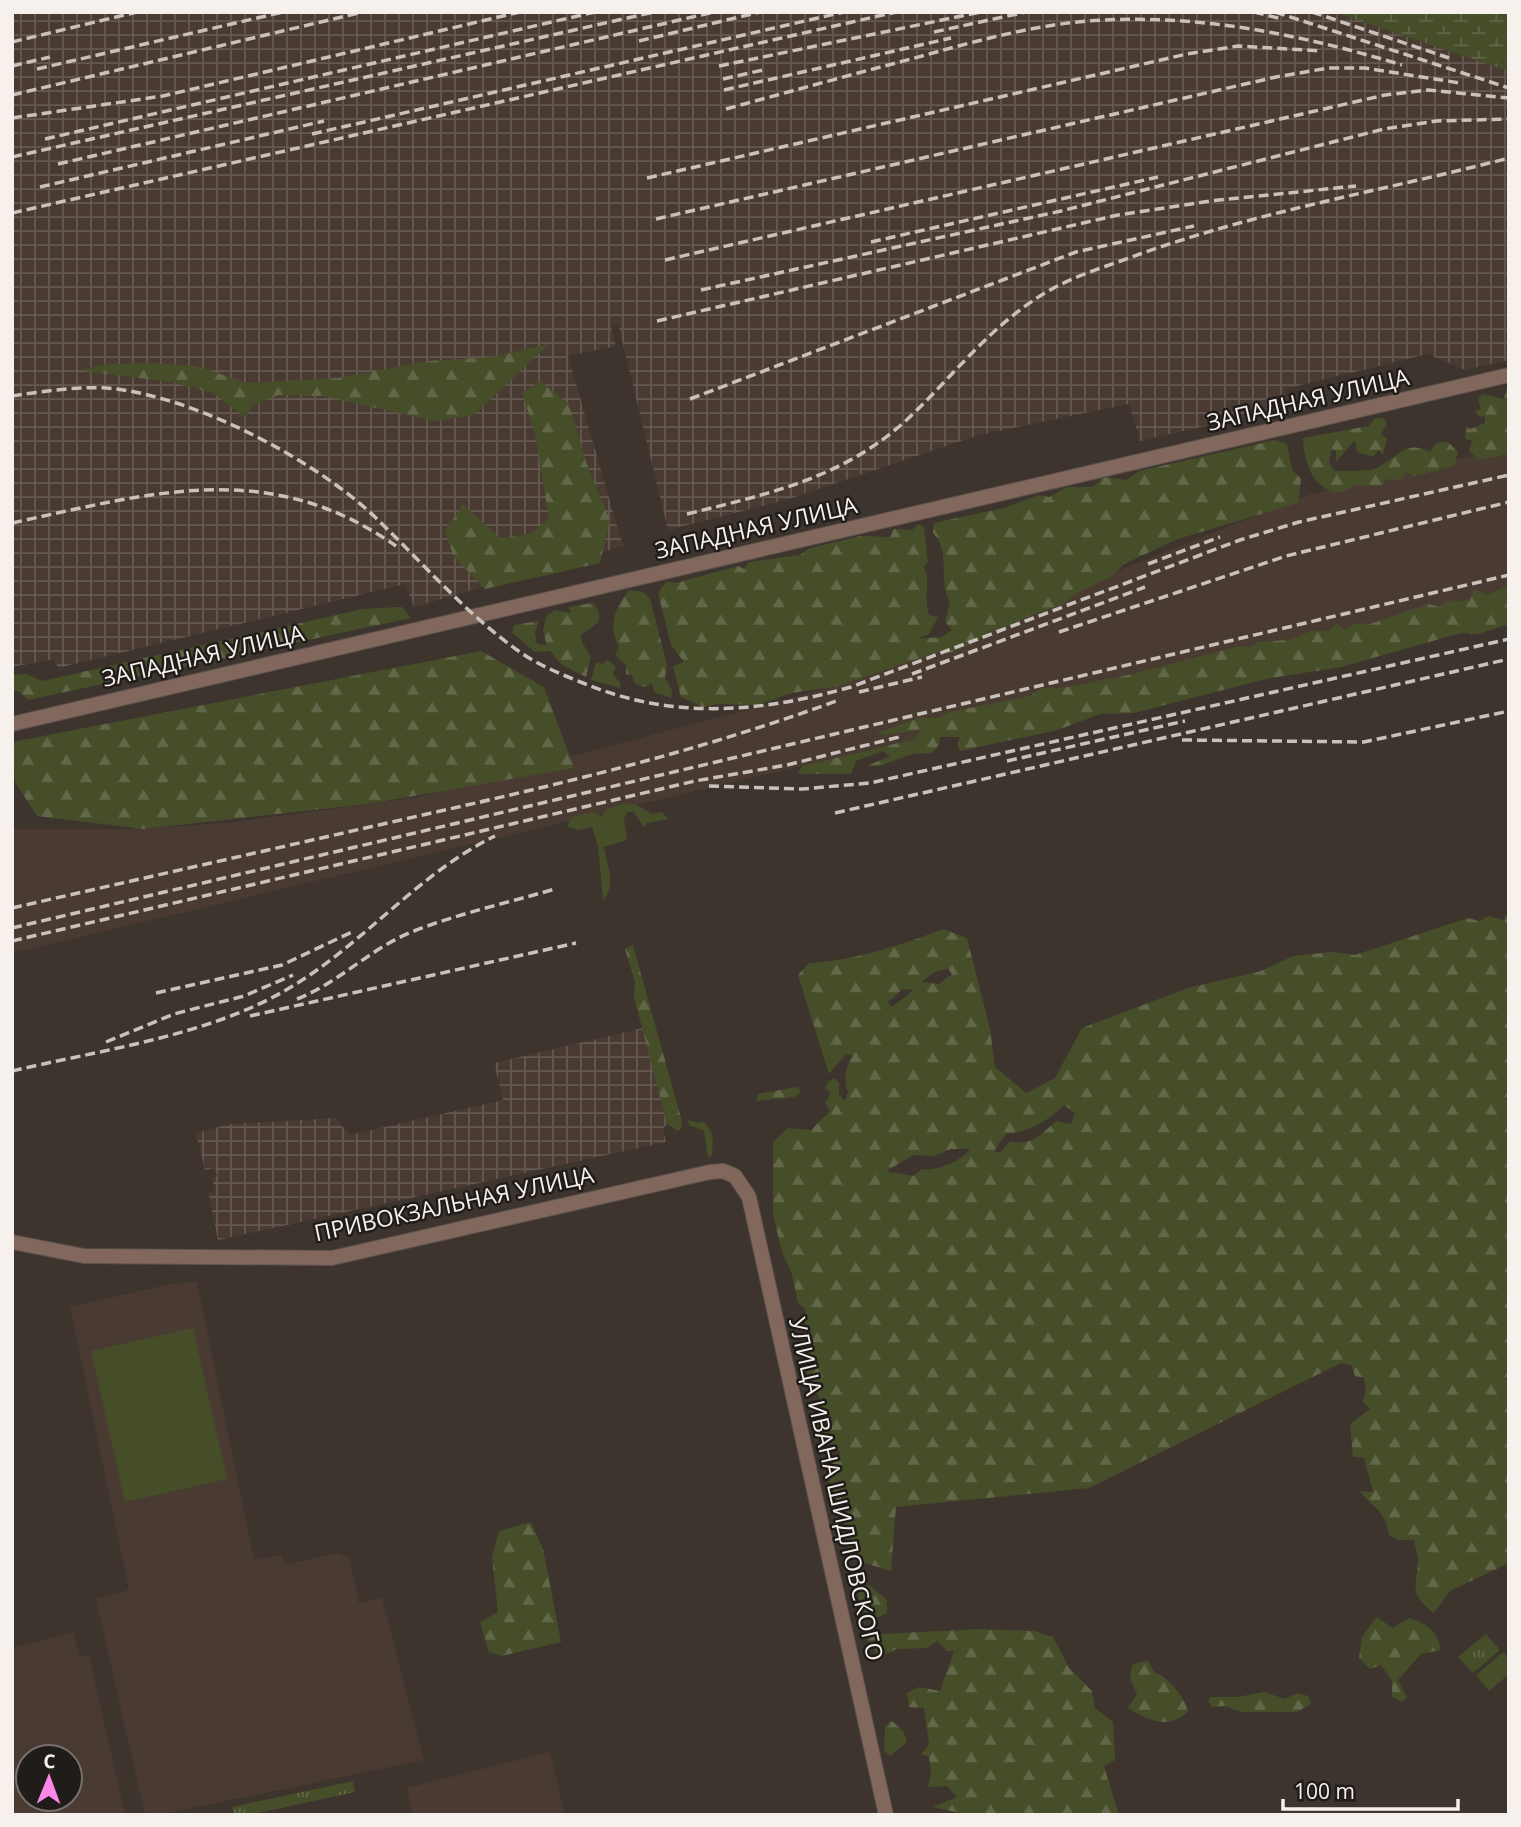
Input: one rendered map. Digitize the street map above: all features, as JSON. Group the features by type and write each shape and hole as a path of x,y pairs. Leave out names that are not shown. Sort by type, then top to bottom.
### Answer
{"street":[{"name":"ЗАПАДНАЯ УЛИЦА","path":"12,724 1509,375"},
{"name":"ПРИВОКЗАЛЬНАЯ УЛИЦА","path":"12,1242 84,1256 332,1258 710,1172 736,1176"},
{"name":"УЛИЦА ИВАНА ШИДЛОВСКОГО","path":"736,1176 748,1197 886,1815"}],"shaded area":[{"path":"12,12 1333,12 1509,71 1509,360 1465,370 1428,354 1285,389 1287,407 1140,441 1129,404 979,435 786,500 668,530 618,324 611,326 616,346 568,356 623,546 414,607 405,584 58,668 54,659 12,667"},
{"path":"1509,447 1509,598 12,953 12,829 130,829 225,823 414,798 814,692 1308,495"},
{"path":"643,1028 667,1124 663,1129 666,1142 218,1240 208,1192 215,1191 212,1178 217,1176 215,1168 205,1170 196,1133 231,1124 335,1118 350,1135 503,1100 494,1063"},
{"path":"197,1282 254,1560 282,1555 284,1565 336,1553 349,1557 359,1603 382,1598 424,1760 158,1815 145,1815 96,1599 129,1590 70,1307 171,1284"},
{"path":"73,1632 80,1657 89,1655 125,1815 12,1815 12,1648"},
{"path":"550,1752 565,1815 412,1815 407,1788"}],"green space":[{"path":"1333,12 1509,12 1509,71"},
{"path":"549,344 474,415 435,421 323,396 278,395 253,405 246,418 213,393 171,382 79,370 107,364 195,366 248,383 338,378 429,361 492,357"},
{"path":"540,381 569,404 586,462 610,520 600,563 485,589 454,557 445,531 463,504 501,539 531,533 549,518 535,433 522,393"},
{"path":"1507,388 1509,454 1479,460 1469,451 1472,441 1465,439 1466,425 1470,429 1485,423 1485,416 1479,417 1475,411 1481,409 1478,398 1483,394 1503,399"},
{"path":"1375,418 1384,418 1387,424 1381,434 1387,439 1383,455 1378,450 1373,457 1357,452 1355,440 1336,462 1336,451 1332,449 1329,462 1334,471 1374,469 1406,449 1421,448 1430,452 1436,443 1448,442 1458,452 1454,466 1415,476 1406,472 1400,480 1386,479 1382,486 1357,485 1339,492 1319,484 1307,462 1303,438 1369,426"},
{"path":"1275,440 1287,444 1292,469 1301,479 1298,503 1178,539 1124,564 1111,577 1081,591 1063,604 1025,618 1003,630 989,631 978,641 948,654 947,649 838,686 792,693 758,705 718,704 703,707 681,697 673,666 684,662 671,645 658,593 666,582 676,583 738,566 744,569 749,562 800,555 810,548 861,536 890,537 894,529 912,530 918,524 924,527 928,562 924,567 927,579 927,609 929,615 938,617 929,634 917,639 941,637 952,630 945,622 950,602 946,593 942,549 933,533 934,523 1004,508 1039,495 1049,497 1067,487 1093,487 1104,477 1126,480 1139,471"},
{"path":"1509,585 1509,624 1478,634 1461,633 1341,667 1266,679 1134,713 1100,714 1058,730 960,751 957,744 960,737 940,737 939,745 932,753 912,754 880,766 867,766 890,756 883,751 856,761 851,774 798,774 802,766 915,739 920,730 886,735 876,733 920,718 938,718 950,712 1030,696 1042,688 1062,688 1133,674 1239,646 1251,647 1257,642 1288,640 1311,631 1329,631 1336,624 1344,629 1358,623 1370,624 1429,604 1439,607 1448,600 1458,602 1470,599 1474,589 1487,595"},
{"path":"629,590 643,592 650,599 667,665 665,678 672,690 671,698 654,692 652,683 645,687 635,684 632,675 626,674 626,665 615,655 619,647 614,631 614,617"},
{"path":"593,603 599,612 599,622 581,635 581,641 591,656 586,677 562,665 550,651 535,652 512,633 514,625 539,621 535,633 537,644 547,645 543,631 546,616 555,610 569,613 571,611 568,607"},
{"path":"402,607 411,618 28,700 18,691 12,691 12,675 26,674 42,681 363,609"},
{"path":"481,651 544,687 574,768 368,804 142,829 37,816 15,782 12,742"},
{"path":"608,660 616,667 613,674 621,684 620,688 591,680 596,662 602,664"},
{"path":"626,803 635,804 652,814 661,812 669,819 647,823 644,828 634,812 627,812 624,819 627,840 604,847 610,882 603,901 598,846 592,827 578,830 567,827 571,818 590,813 602,816 607,809"},
{"path":"1509,910 1509,1563 1450,1591 1434,1613 1421,1601 1416,1591 1418,1560 1414,1540 1398,1540 1389,1535 1381,1513 1360,1491 1373,1492 1364,1458 1353,1457 1350,1424 1370,1409 1363,1402 1366,1391 1364,1378 1355,1376 1351,1365 1341,1363 1089,1488 896,1507 891,1571 854,1560 845,1543 842,1513 828,1479 832,1463 841,1453 815,1429 819,1396 804,1380 810,1366 809,1354 799,1348 805,1336 805,1309 798,1303 792,1274 782,1252 773,1215 773,1142 788,1128 811,1130 830,1111 825,1102 831,1094 825,1088 829,1081 835,1079 839,1083 839,1094 845,1101 848,1092 845,1078 852,1055 846,1054 829,1074 798,975 809,963 877,951 943,929 967,938 990,1029 995,1067 1026,1093 1055,1078 1082,1028 1188,988 1261,971 1293,956 1332,952 1355,955 1468,918 1479,921 1489,916 1503,920","holes":["948,969 952,974 939,984 922,982 934,972","903,989 914,990 892,1007 888,1002","1064,1105 1075,1113 1071,1124 1056,1121 1030,1141 1010,1141 1000,1153 994,1151 1006,1134 1030,1128","951,1149 970,1149 948,1165 922,1169 913,1176 886,1171 914,1155 934,1156"]},
{"path":"633,945 681,1118 682,1128 678,1131 667,1124 634,997 635,982 625,949"},
{"path":"797,1087 801,1092 794,1097 756,1101 758,1094"},
{"path":"688,1120 699,1123 702,1121 709,1128 713,1145 712,1155 708,1158 704,1131 689,1125"},
{"path":"193,1328 227,1479 125,1502 91,1351"},
{"path":"531,1522 543,1549 561,1642 502,1656 489,1652 480,1622 498,1612 492,1557 499,1531"},
{"path":"869,1585 887,1600 887,1613 874,1619 863,1610 859,1599 858,1589"},
{"path":"1377,1617 1392,1628 1409,1618 1426,1625 1437,1637 1441,1650 1421,1654 1398,1680 1407,1698 1401,1702 1392,1696 1392,1681 1381,1665 1370,1669 1359,1658 1362,1637"},
{"path":"978,1629 1034,1631 1053,1637 1069,1668 1092,1691 1095,1708 1113,1722 1115,1760 1104,1766 1119,1815 968,1815 933,1807 957,1797 947,1786 928,1787 931,1773 929,1757 921,1754 929,1744 924,1708 909,1707 907,1693 919,1687 940,1691 954,1651 947,1651 937,1641 927,1648 897,1649 879,1657 864,1635"},
{"path":"1486,1634 1500,1650 1473,1673 1458,1657"},
{"path":"1503,1652 1509,1659 1509,1674 1489,1691 1476,1675"},
{"path":"1148,1660 1153,1671 1170,1682 1182,1698 1188,1711 1181,1717 1159,1722 1128,1708 1137,1694 1130,1679 1132,1665"},
{"path":"1264,1692 1285,1699 1297,1693 1308,1696 1311,1704 1297,1712 1241,1712 1225,1706 1212,1707 1208,1701 1211,1697 1238,1697"},
{"path":"892,1721 903,1731 907,1742 890,1756 884,1751 885,1726"},
{"path":"353,1781 355,1792 249,1815 234,1815 232,1807"}],"railway":[{"path":"12,42 137,12"},
{"path":"37,69 283,12"},
{"path":"12,95 363,12"},
{"path":"12,118 163,96 520,12"},
{"path":"45,139 595,12"},
{"path":"12,157 654,12"},
{"path":"58,164 714,12"},
{"path":"639,41 760,12"},
{"path":"312,134 844,12"},
{"path":"12,213 896,12"},
{"path":"719,66 981,12"},
{"path":"934,32 1026,12"},
{"path":"1254,12 1282,19"},
{"path":"1275,12 1509,88"},
{"path":"1312,12 1449,58"},
{"path":"726,109 999,36 1088,21 1168,20 1247,28 1325,44 1402,65"},
{"path":"724,90 951,38"},
{"path":"647,178 1187,54 1238,46 1322,51"},
{"path":"12,66 50,57"},
{"path":"656,219 1276,77 1328,68 1365,68 1460,83"},
{"path":"723,79 763,70"},
{"path":"665,260 1385,95 1428,90 1509,98"},
{"path":"701,290 1061,211 1384,129 1436,121 1509,119"},
{"path":"40,187 324,121"},
{"path":"687,514 808,480 863,452 890,434 915,412 1013,315 1032,301 1073,279 1231,225 1509,158"},
{"path":"871,242 1158,177"},
{"path":"657,321 1118,215 1210,201 1356,186"},
{"path":"690,399 1076,252 1194,226"},
{"path":"12,396 78,388 117,389 184,405 219,419 288,454 349,495 479,619 524,655 557,672 616,695 649,703 716,709 783,703 851,687 1240,540 1299,522 1509,475"},
{"path":"12,523 113,501 161,494 208,490 255,492 302,501 349,518 396,546"},
{"path":"1059,632 1286,556 1509,502"},
{"path":"1148,564 1220,537"},
{"path":"12,928 1509,575"},
{"path":"912,674 1145,587"},
{"path":"709,786 802,789 870,783 1509,639"},
{"path":"835,813 1509,659"},
{"path":"859,692 922,677"},
{"path":"480,802 661,757 839,700"},
{"path":"1182,740 1364,742 1509,711"},
{"path":"1007,761 1185,721"},
{"path":"12,941 695,781 787,765 899,737"},
{"path":"12,908 489,800"},
{"path":"12,1071 153,1040 255,1006 313,973 440,870 495,836"},
{"path":"297,999 409,933 463,914 555,889"},
{"path":"156,993 282,965 352,932"},
{"path":"250,1016 576,943"},
{"path":"106,1042 174,1014 244,996 293,975"}]}
